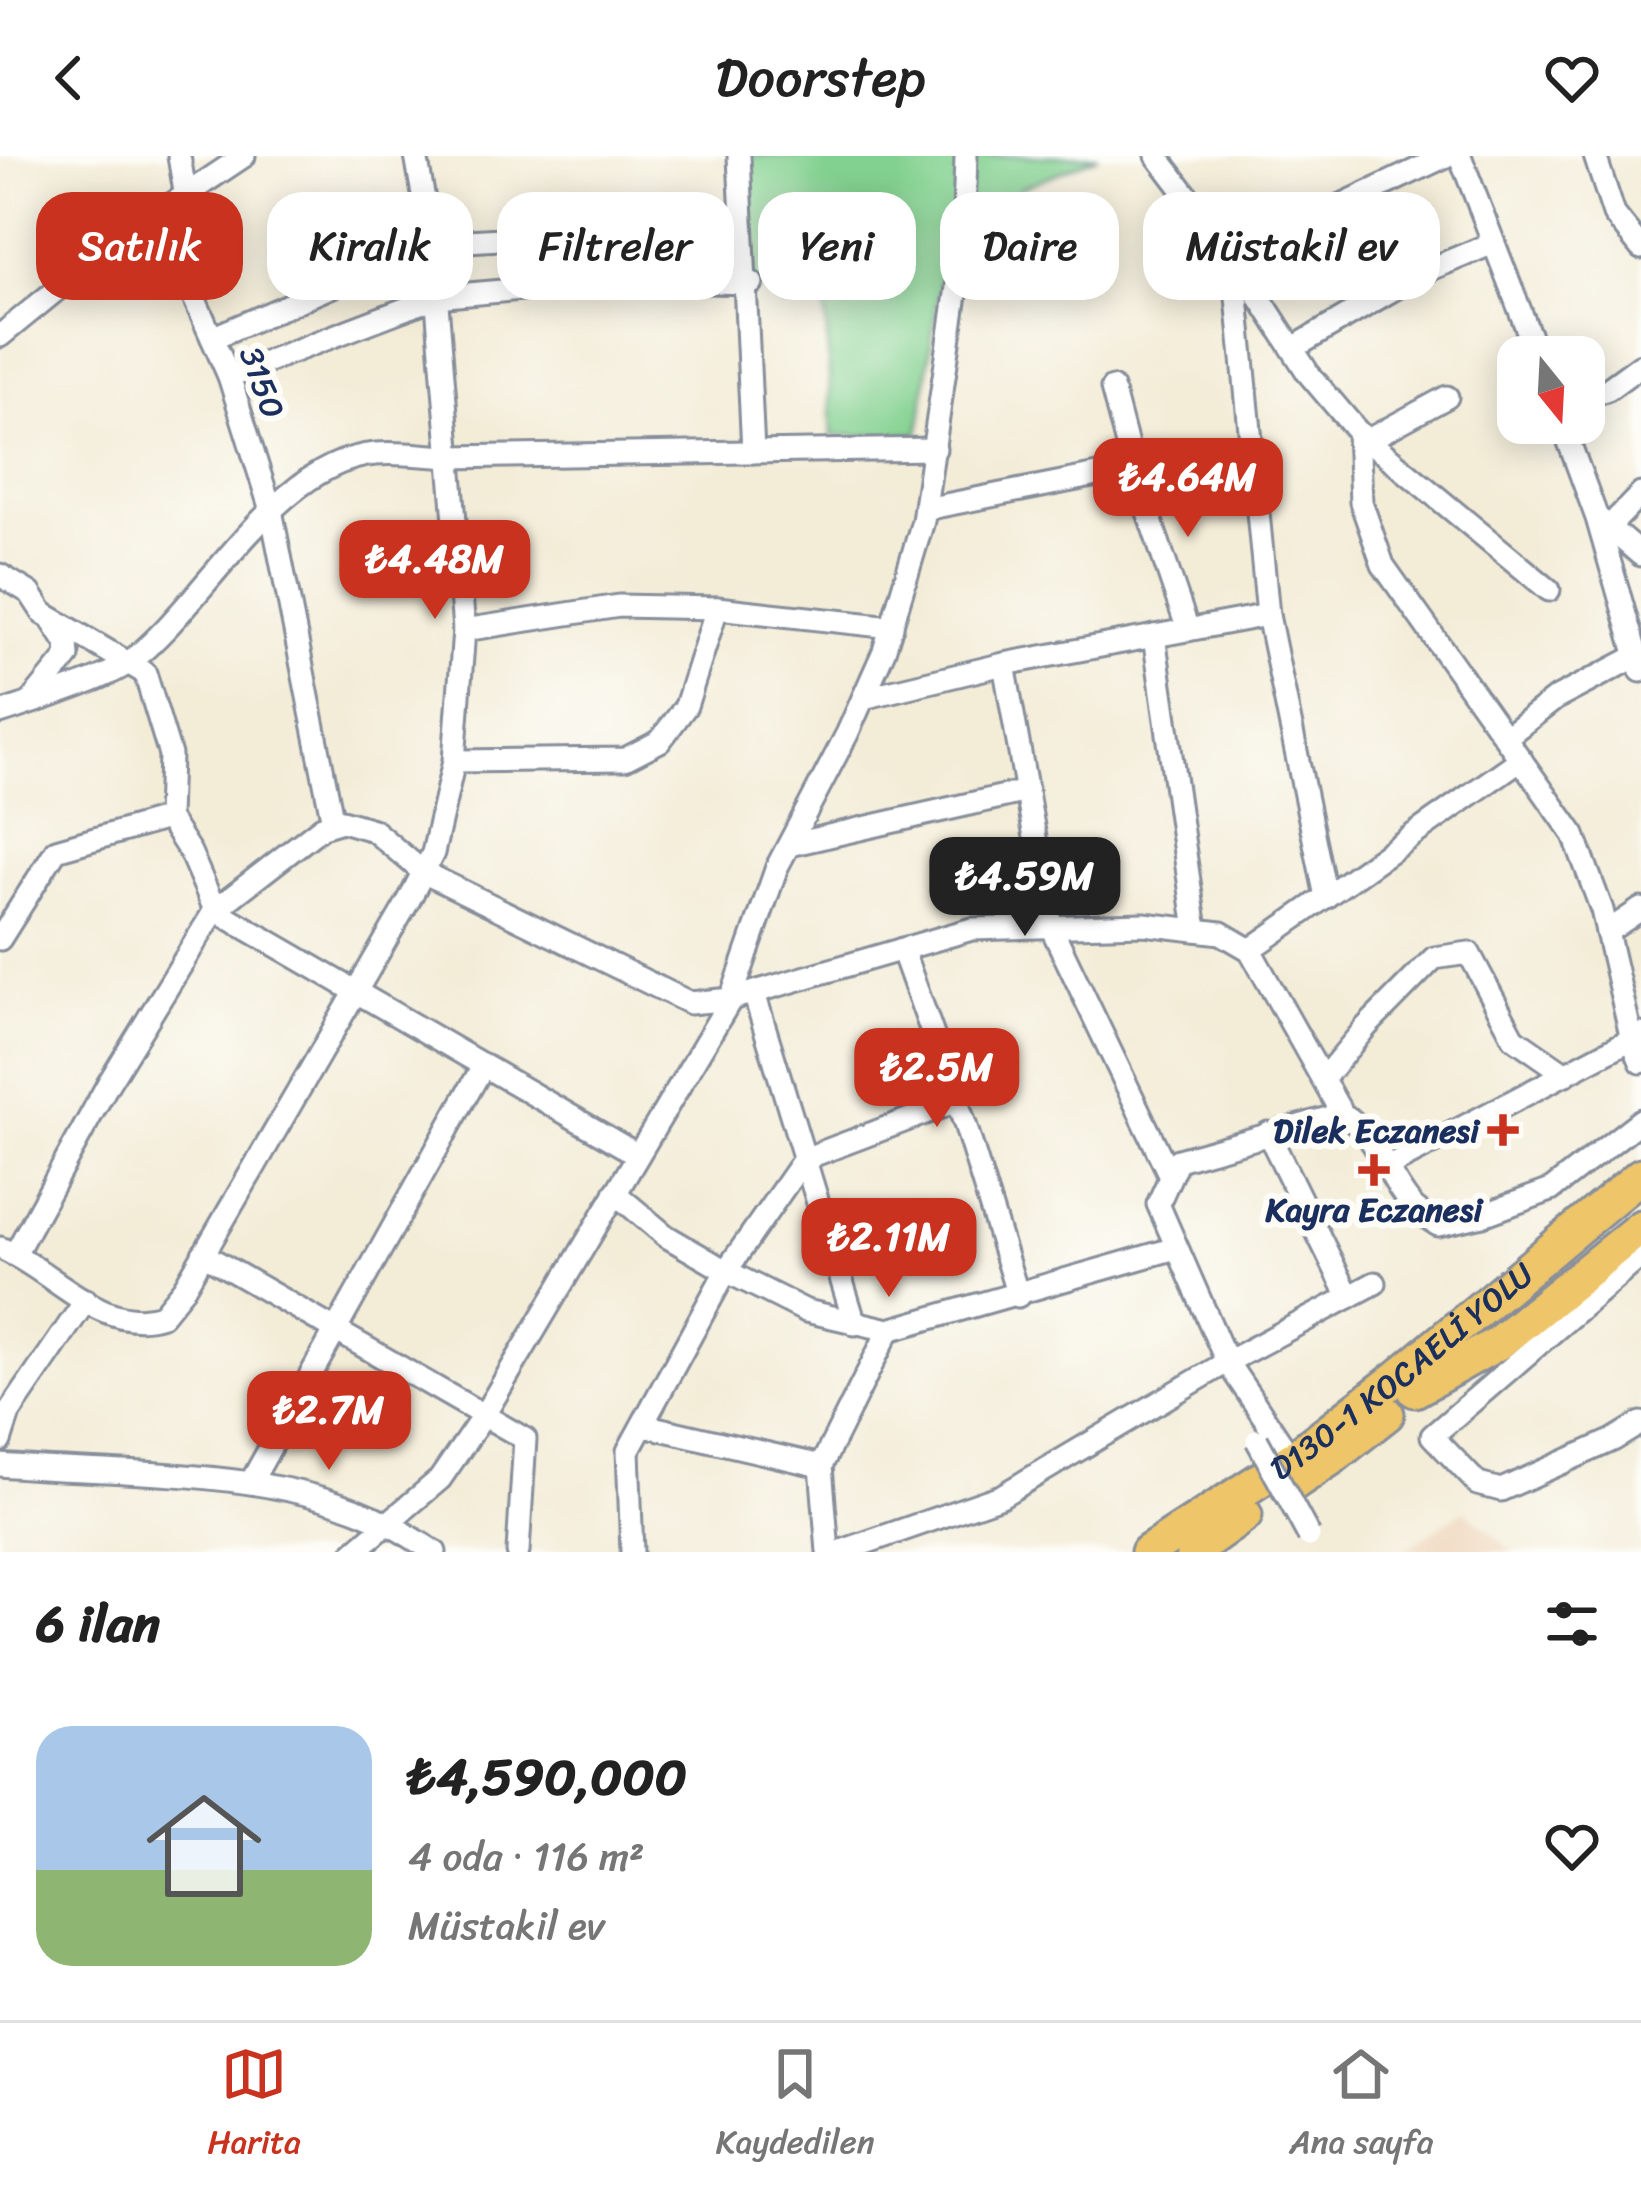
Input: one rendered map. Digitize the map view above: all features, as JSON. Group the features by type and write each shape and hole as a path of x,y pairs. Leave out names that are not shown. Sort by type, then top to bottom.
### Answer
{"highway":[{"path":"1407,1384 1468,1307 1641,1156"},
{"name":"D130-1 KOCAELİ YOLU","path":"1148,1552 1407,1384 1641,1175"},
{"path":"1196,1551 1333,1457 1407,1384 1641,1199"},
{"path":"1407,1384 1498,1343 1641,1227"}],"street":[{"path":"179,156 185,192 244,156"},
{"path":"416,156 423,192"},
{"path":"739,156 753,452"},
{"path":"353,1552 440,1479 484,1415 638,1155 742,996 777,867 862,698 892,627 925,508 963,246 966,156"},
{"path":"1157,156 1184,192"},
{"path":"1369,192 1446,156"},
{"path":"1460,156 1530,336"},
{"path":"1595,156 1614,214 1641,248"},
{"path":"473,241 742,225"},
{"path":"1295,347 1421,273 1493,243"},
{"path":"473,294 620,280 748,283"},
{"path":"0,336 46,300"},
{"name":"3150","path":"195,300 229,376 271,510 333,824"},
{"path":"212,338 300,300"},
{"path":"229,376 428,300"},
{"path":"436,300 464,630 454,761 433,854 423,872 352,992 203,1254 162,1316 126,1320 8,1251 215,910 322,826 342,821 373,830 423,872 690,1003 742,996 972,928 1144,925 1221,933 1250,950 1342,1114 1365,1132 1413,1207 1438,1225 1483,1215 1551,1190 1641,1120"},
{"path":"1237,300 1268,615 1326,896"},
{"path":"1263,300 1308,373 1363,436 1549,590"},
{"path":"1605,389 1641,365"},
{"path":"1112,388 1133,468 1188,630"},
{"path":"1363,436 1447,398"},
{"path":"1363,436 1361,502 1383,565 1574,835 1638,1045 1566,1074 1389,1166"},
{"path":"1505,737 1555,699 1639,663 1602,526 1570,444"},
{"path":"0,713 126,665 196,596 271,510 320,473 373,454 450,457 935,449"},
{"path":"925,508 1133,468"},
{"path":"1602,526 1641,494"},
{"path":"1602,526 1641,555"},
{"path":"0,575 30,593 60,628 68,656 28,704"},
{"path":"464,630 619,606 717,608 892,627"},
{"path":"454,761 625,759 661,741 686,706 717,608"},
{"path":"43,613 145,674 170,755 168,818 190,852 215,910 638,1155"},
{"path":"862,698 1004,664 1268,615"},
{"path":"1154,636 1196,930"},
{"path":"1004,664 1051,927 1169,1174"},
{"path":"1250,950 1520,759"},
{"path":"789,845 1027,790"},
{"path":"0,939 56,850 168,818"},
{"path":"1607,932 1641,909"},
{"path":"902,949 1018,1296"},
{"path":"1323,1079 1366,1027 1435,958 1469,953 1514,1038 1566,1074"},
{"path":"742,996 805,1159 855,1324"},
{"path":"251,1482 483,1066"},
{"path":"632,1552 628,1451 726,1271 805,1159 956,1101"},
{"path":"1292,1459 1227,1362 1158,1204 1178,1160 1342,1114"},
{"path":"1268,1133 1349,1297"},
{"path":"615,1192 666,1236 726,1271 806,1311 889,1330 1176,1247"},
{"path":"203,1254 526,1439 518,1552"},
{"path":"1641,1256 1432,1436 1478,1484 1501,1490 1641,1423"},
{"path":"839,1552 1001,1496 1227,1362 1375,1282"},
{"path":"0,1441 9,1413 86,1300"},
{"path":"828,1552 820,1466 889,1330"},
{"path":"643,1425 820,1466"},
{"path":"1257,1440 1309,1536"},
{"path":"0,1466 251,1482 346,1507 387,1523 436,1552"}],"shaded area":[{"path":"1464,1510 1513,1552 1403,1552"}],"green space":[{"path":"742,156 1099,156 1018,192 940,192 940,278 919,434 832,436 825,300 916,300 916,192 758,192 758,288 746,288"}],"place":[{"name":"Dilek Eczanesi","path":"1503,1130"},
{"name":"Kayra Eczanesi","path":"1374,1170"}]}
